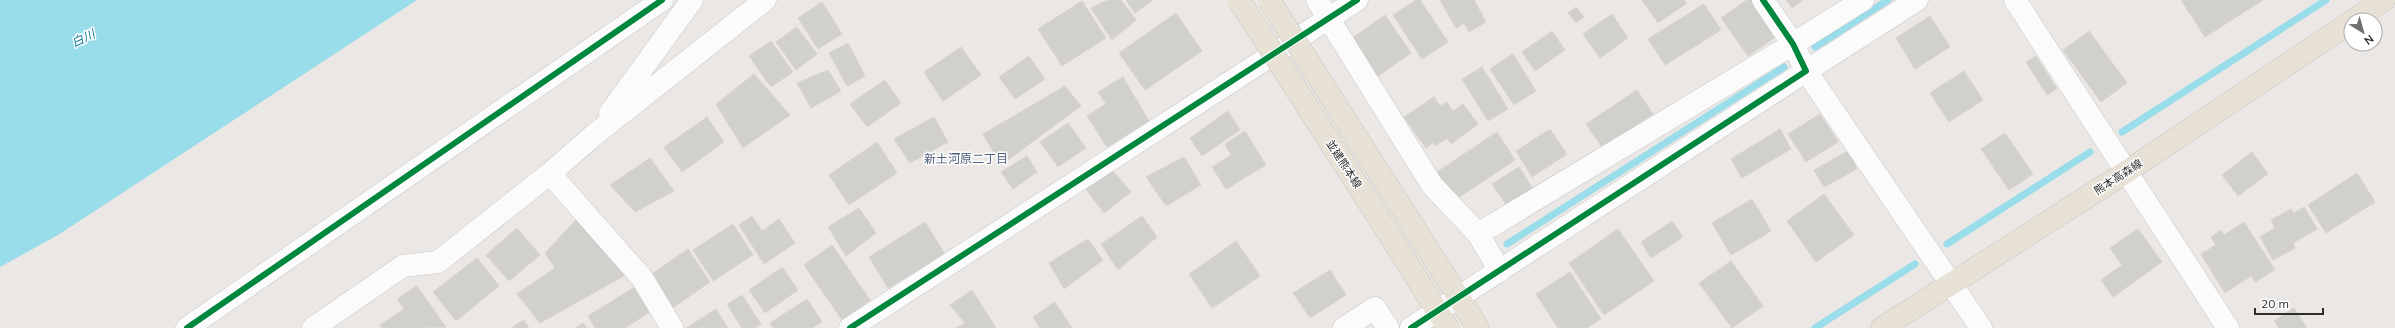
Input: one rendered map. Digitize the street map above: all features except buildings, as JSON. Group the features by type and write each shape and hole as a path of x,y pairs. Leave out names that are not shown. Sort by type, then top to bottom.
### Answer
{"main road":[{"name":"並建熊本線","path":"1239,0 1382,223 1442,320"},
{"path":"1269,0 1478,328"},
{"path":"2366,12 2384,0"},
{"name":"熊本高森線","path":"1882,328 2126,172 2343,27"}],"street":[{"path":"187,328 662,0"},
{"path":"594,135 692,0"},
{"path":"313,328 403,266 438,262 548,175 594,135 765,0"},
{"path":"1317,0 1432,185 1478,234 1500,270"},
{"path":"850,328 1357,0"},
{"path":"1763,0 1793,44 1806,71 1981,328"},
{"path":"1478,234 1793,44 1862,0"},
{"path":"1411,328 1442,320 1458,297 1917,0"},
{"path":"2015,0 2228,328"},
{"path":"548,175 553,177 642,278 672,328"},
{"path":"1344,328 1375,308 1388,328"}],"water":[{"name":"白川","path":"0,0 417,0 58,235 0,267"}],"waterway":[{"path":"1815,47 1888,0"},
{"path":"2122,132 2326,0"},
{"path":"1507,244 1784,67"},
{"path":"1947,244 2090,152"},
{"path":"1815,328 1915,264"}],"cycle path":[{"path":"187,328 662,0"},
{"path":"850,328 1357,0"},
{"path":"1411,328 1806,71 1793,44 1763,0"}],"district":[{"name":"新土河原二丁目","path":"966,158"}]}
